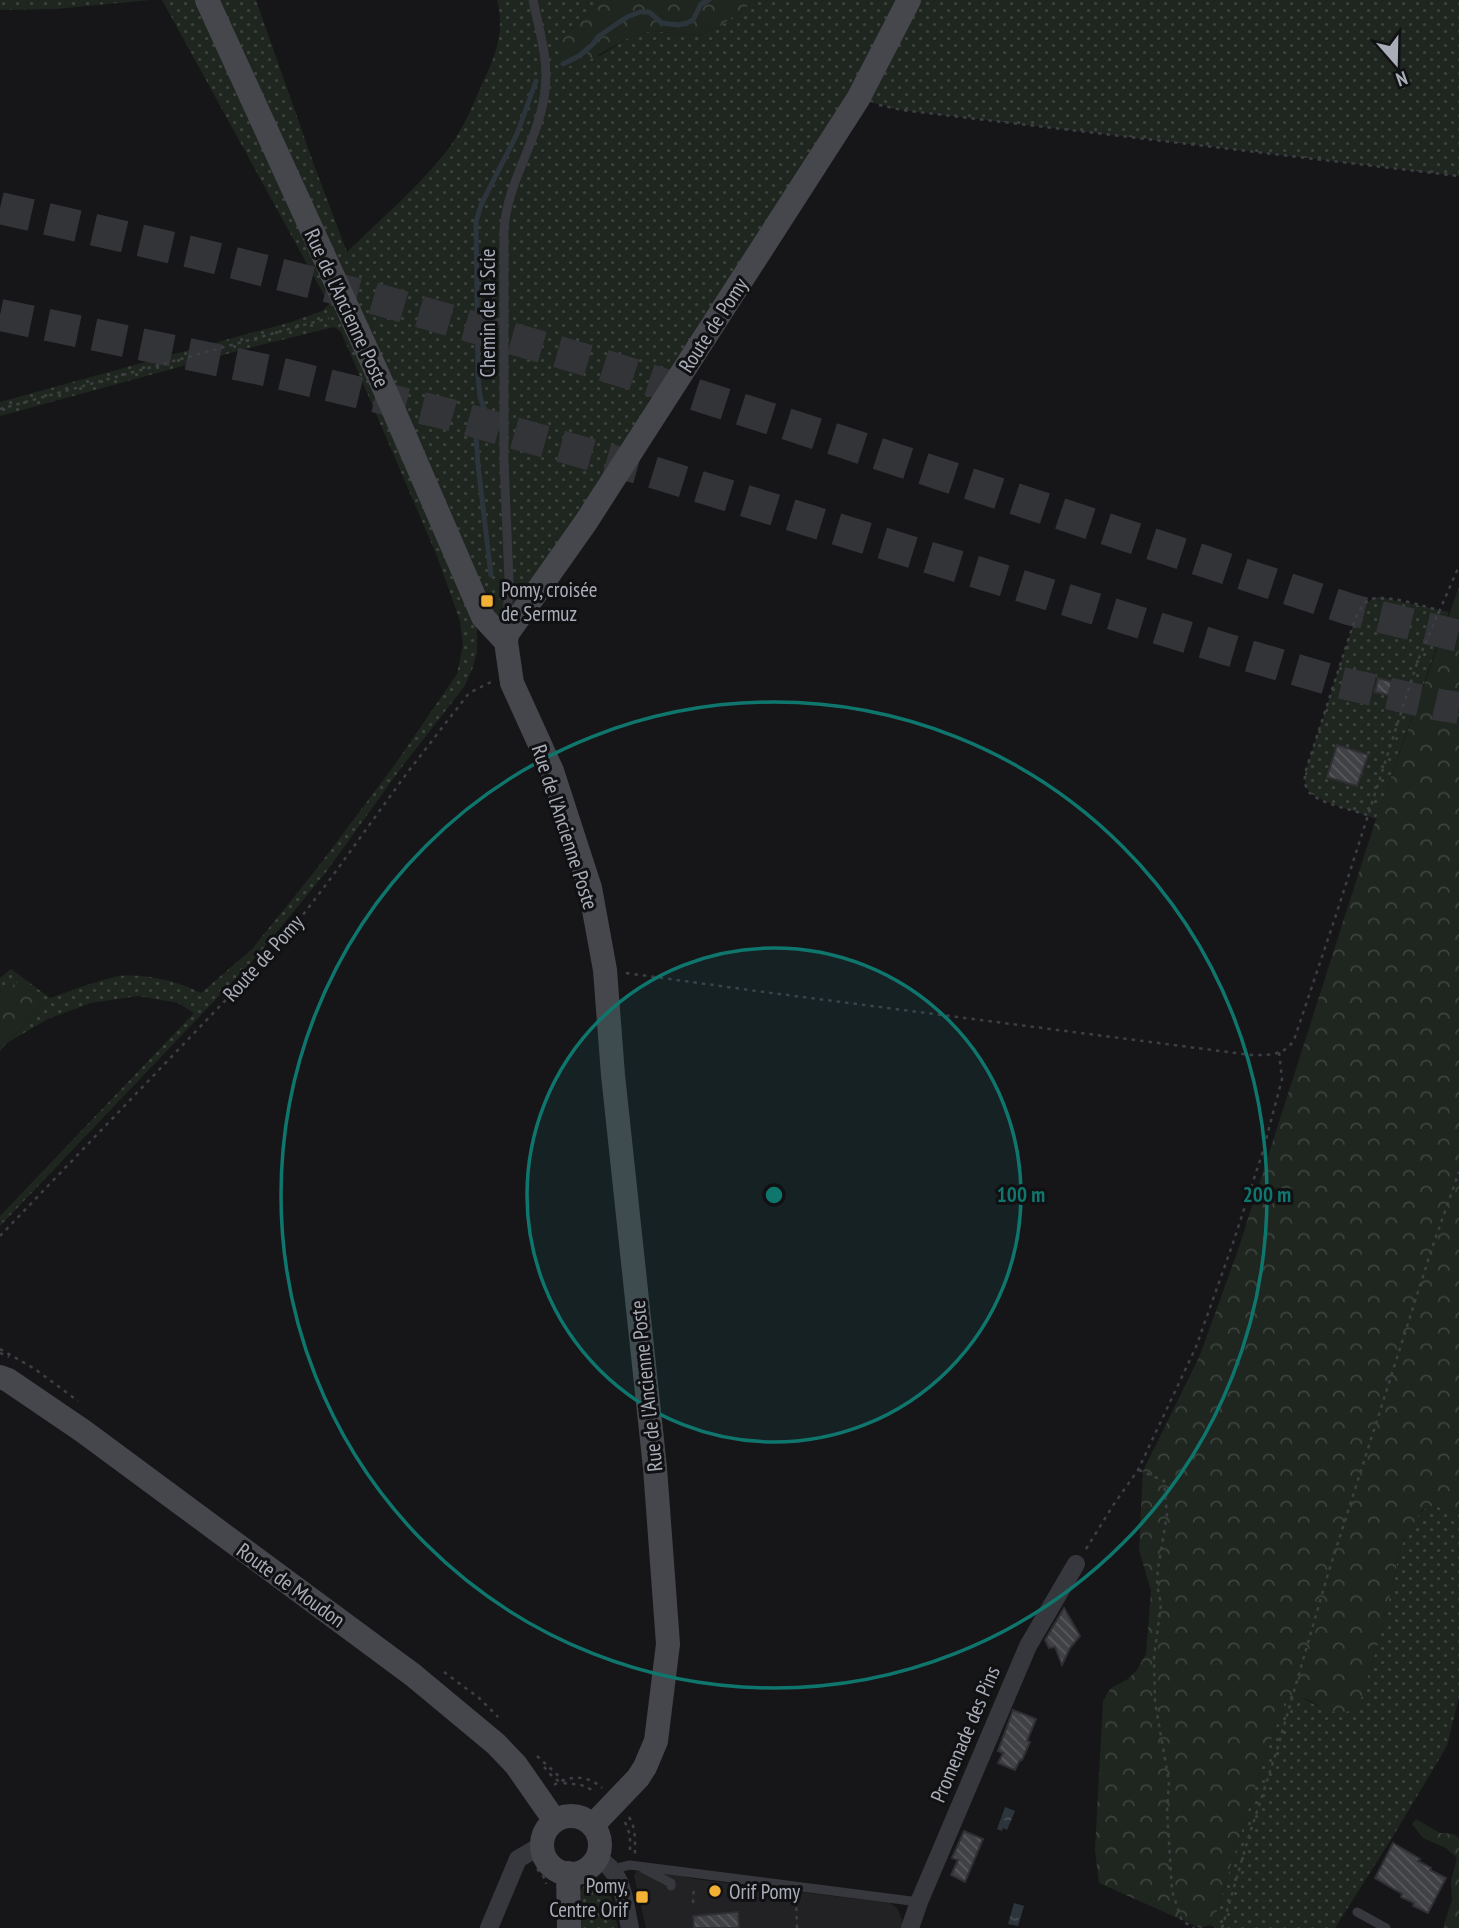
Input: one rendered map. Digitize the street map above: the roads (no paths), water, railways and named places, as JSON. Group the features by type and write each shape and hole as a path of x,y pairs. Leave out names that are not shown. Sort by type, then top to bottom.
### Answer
{"street":[{"name":"Rue de l'Ancienne Poste","path":"207,0 388,399 483,617 507,638 512,683 552,771 590,888 605,970 613,1074 654,1468 668,1644 656,1741 638,1778 593,1825"},
{"name":"Route de Pomy","path":"507,638 586,522 858,99 909,0"},
{"name":"Route de Moudon","path":"0,1377 83,1431 413,1675 503,1751 555,1821"},
{"name":"Promenade des Pins","path":"910,1928 1028,1646 1076,1564"},
{"path":"538,1857 545,1833 555,1821 562,1817 579,1817 593,1825 605,1864 618,1877 630,1928"},
{"path":"489,1928 518,1859 535,1849 538,1857 562,1872 581,1872 605,1864"},
{"path":"568,1873 569,1928"}],"lane":[{"name":"Chemin de la Scie","path":"507,638 509,580 505,463 504,230 512,187 538,119 545,90 546,63 533,0"},
{"path":"605,1864 919,1902"},
{"path":"636,1866 671,1884"},
{"path":"1357,1912 1386,1928"}],"water":[{"path":"1005,1807 1015,1811 1007,1830 1003,1828 1002,1831 997,1829"},
{"path":"1014,1903 1024,1906 1018,1926 1008,1924"}],"waterway":[{"path":"563,64 579,56 599,36 627,17 649,12 662,23 678,25 693,20 701,4 709,0"},
{"path":"491,575 476,435 486,413 480,397 478,375 476,222 481,205 517,134 536,81"}],"tunnel":[{"path":"0,208 373,298 600,364 1352,610 1459,636"},
{"path":"0,315 270,371 451,415 652,472 1338,682 1459,708"}],"place":[{"name":"Pomy, croisée de Sermuz","path":"487,601"},
{"name":"Orif Pomy","path":"715,1891"},
{"name":"Pomy, Centre Orif","path":"642,1897"}]}
